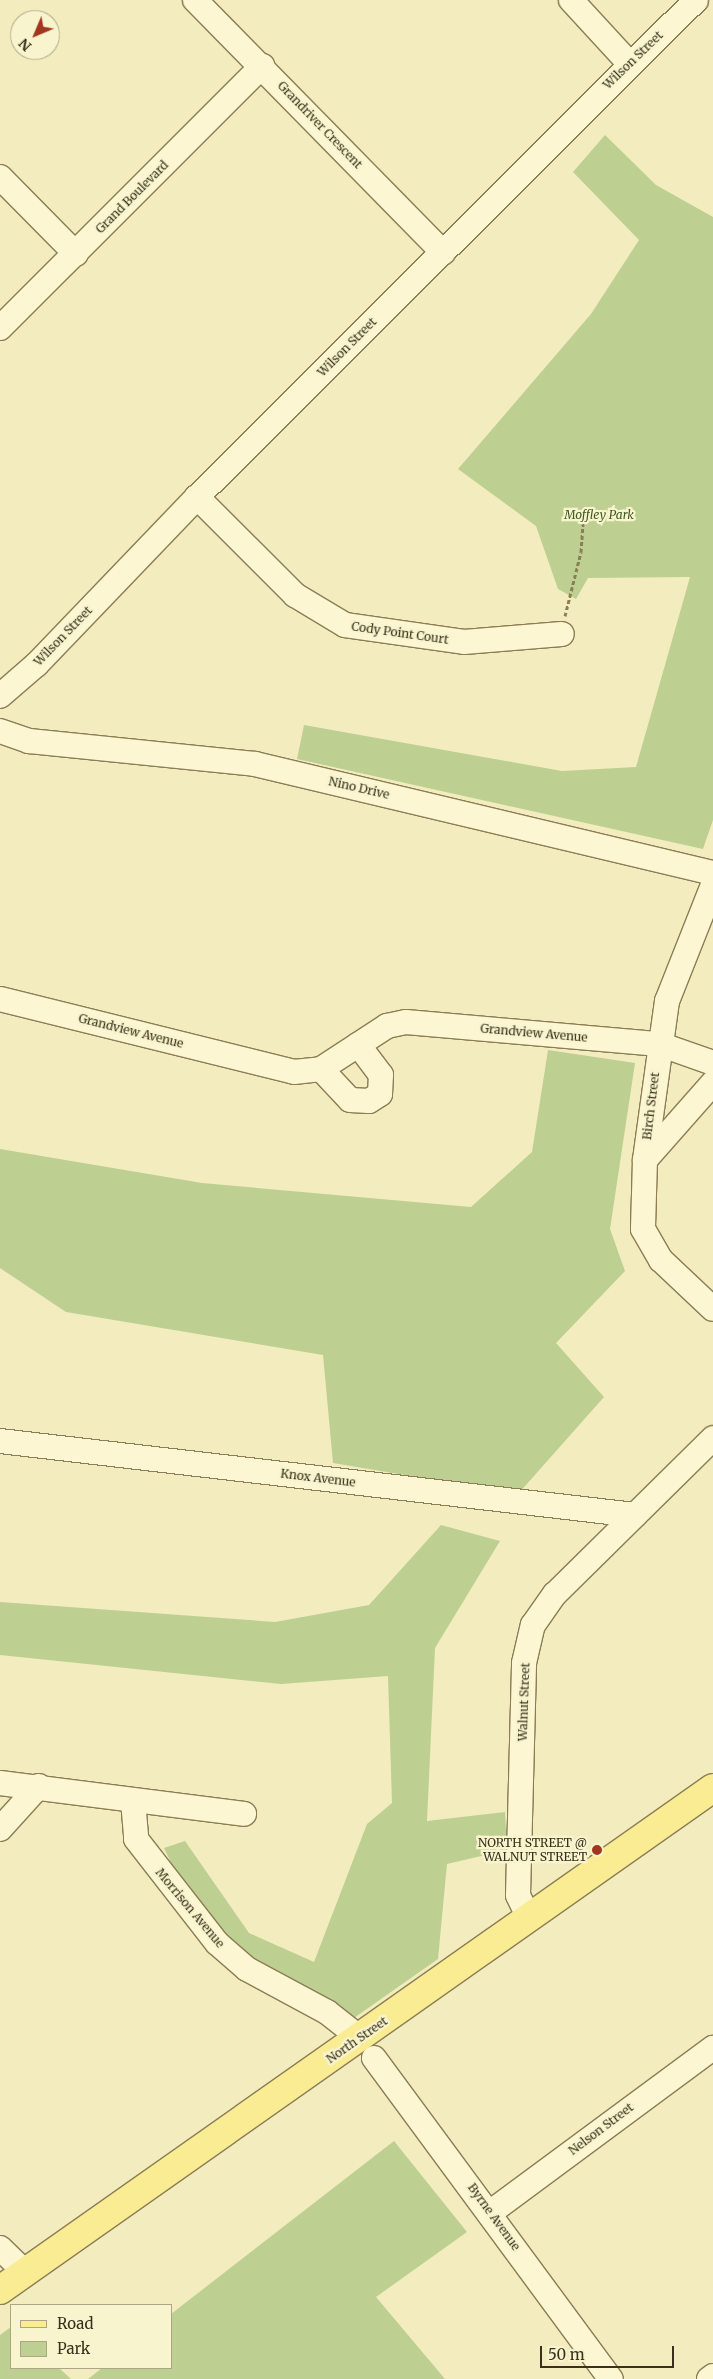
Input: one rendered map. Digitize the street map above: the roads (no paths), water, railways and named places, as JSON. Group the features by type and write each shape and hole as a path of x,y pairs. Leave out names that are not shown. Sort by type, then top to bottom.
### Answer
{"main road":[{"name":"North Street","path":"0,2290 367,2048 529,1918 713,1788"}],"street":[{"name":"Grandriver Crescent","path":"195,0 443,252"},
{"path":"571,0 629,63"},
{"name":"Wilson Street","path":"0,696 37,664 197,497 443,252 629,63 696,0"},
{"name":"Grand Boulevard","path":"0,328 262,66"},
{"path":"0,177 76,254"},
{"name":"Cody Point Court","path":"197,497 295,595 345,626 464,642 562,634"},
{"name":"Nino Drive","path":"0,731 29,741 255,764 713,873"},
{"name":"Birch Street","path":"713,885 668,1001 659,1044 645,1160 643,1229 661,1260 713,1309"},
{"name":"Grandview Avenue","path":"0,999 294,1072 321,1069 387,1026 406,1022 659,1044 713,1063"},
{"path":"321,1069 350,1100 369,1101 380,1094 381,1075 358,1045"},
{"path":"645,1160 713,1083"},
{"name":"Walnut Street","path":"529,1918 518,1895 524,1663 533,1625 555,1594 713,1438"},
{"name":"Knox Avenue","path":"0,1441 635,1515"},
{"path":"0,1783 39,1786 133,1801 244,1814"},
{"path":"0,1829 39,1786"},
{"name":"Morrison Avenue","path":"133,1801 136,1839 174,1893 217,1944 247,1969 327,2012 367,2048"},
{"name":"Byrne Avenue","path":"367,2048 491,2212 611,2379"},
{"name":"Nelson Street","path":"491,2212 713,2048"},
{"path":"0,2248 26,2272"},
{"path":"709,2379 713,2376"}],"place":[{"name":"NORTH STREET @ WALNUT STREET","path":"597,1850"}],"park label":[{"name":"Moffley Park","path":"599,515"}]}
